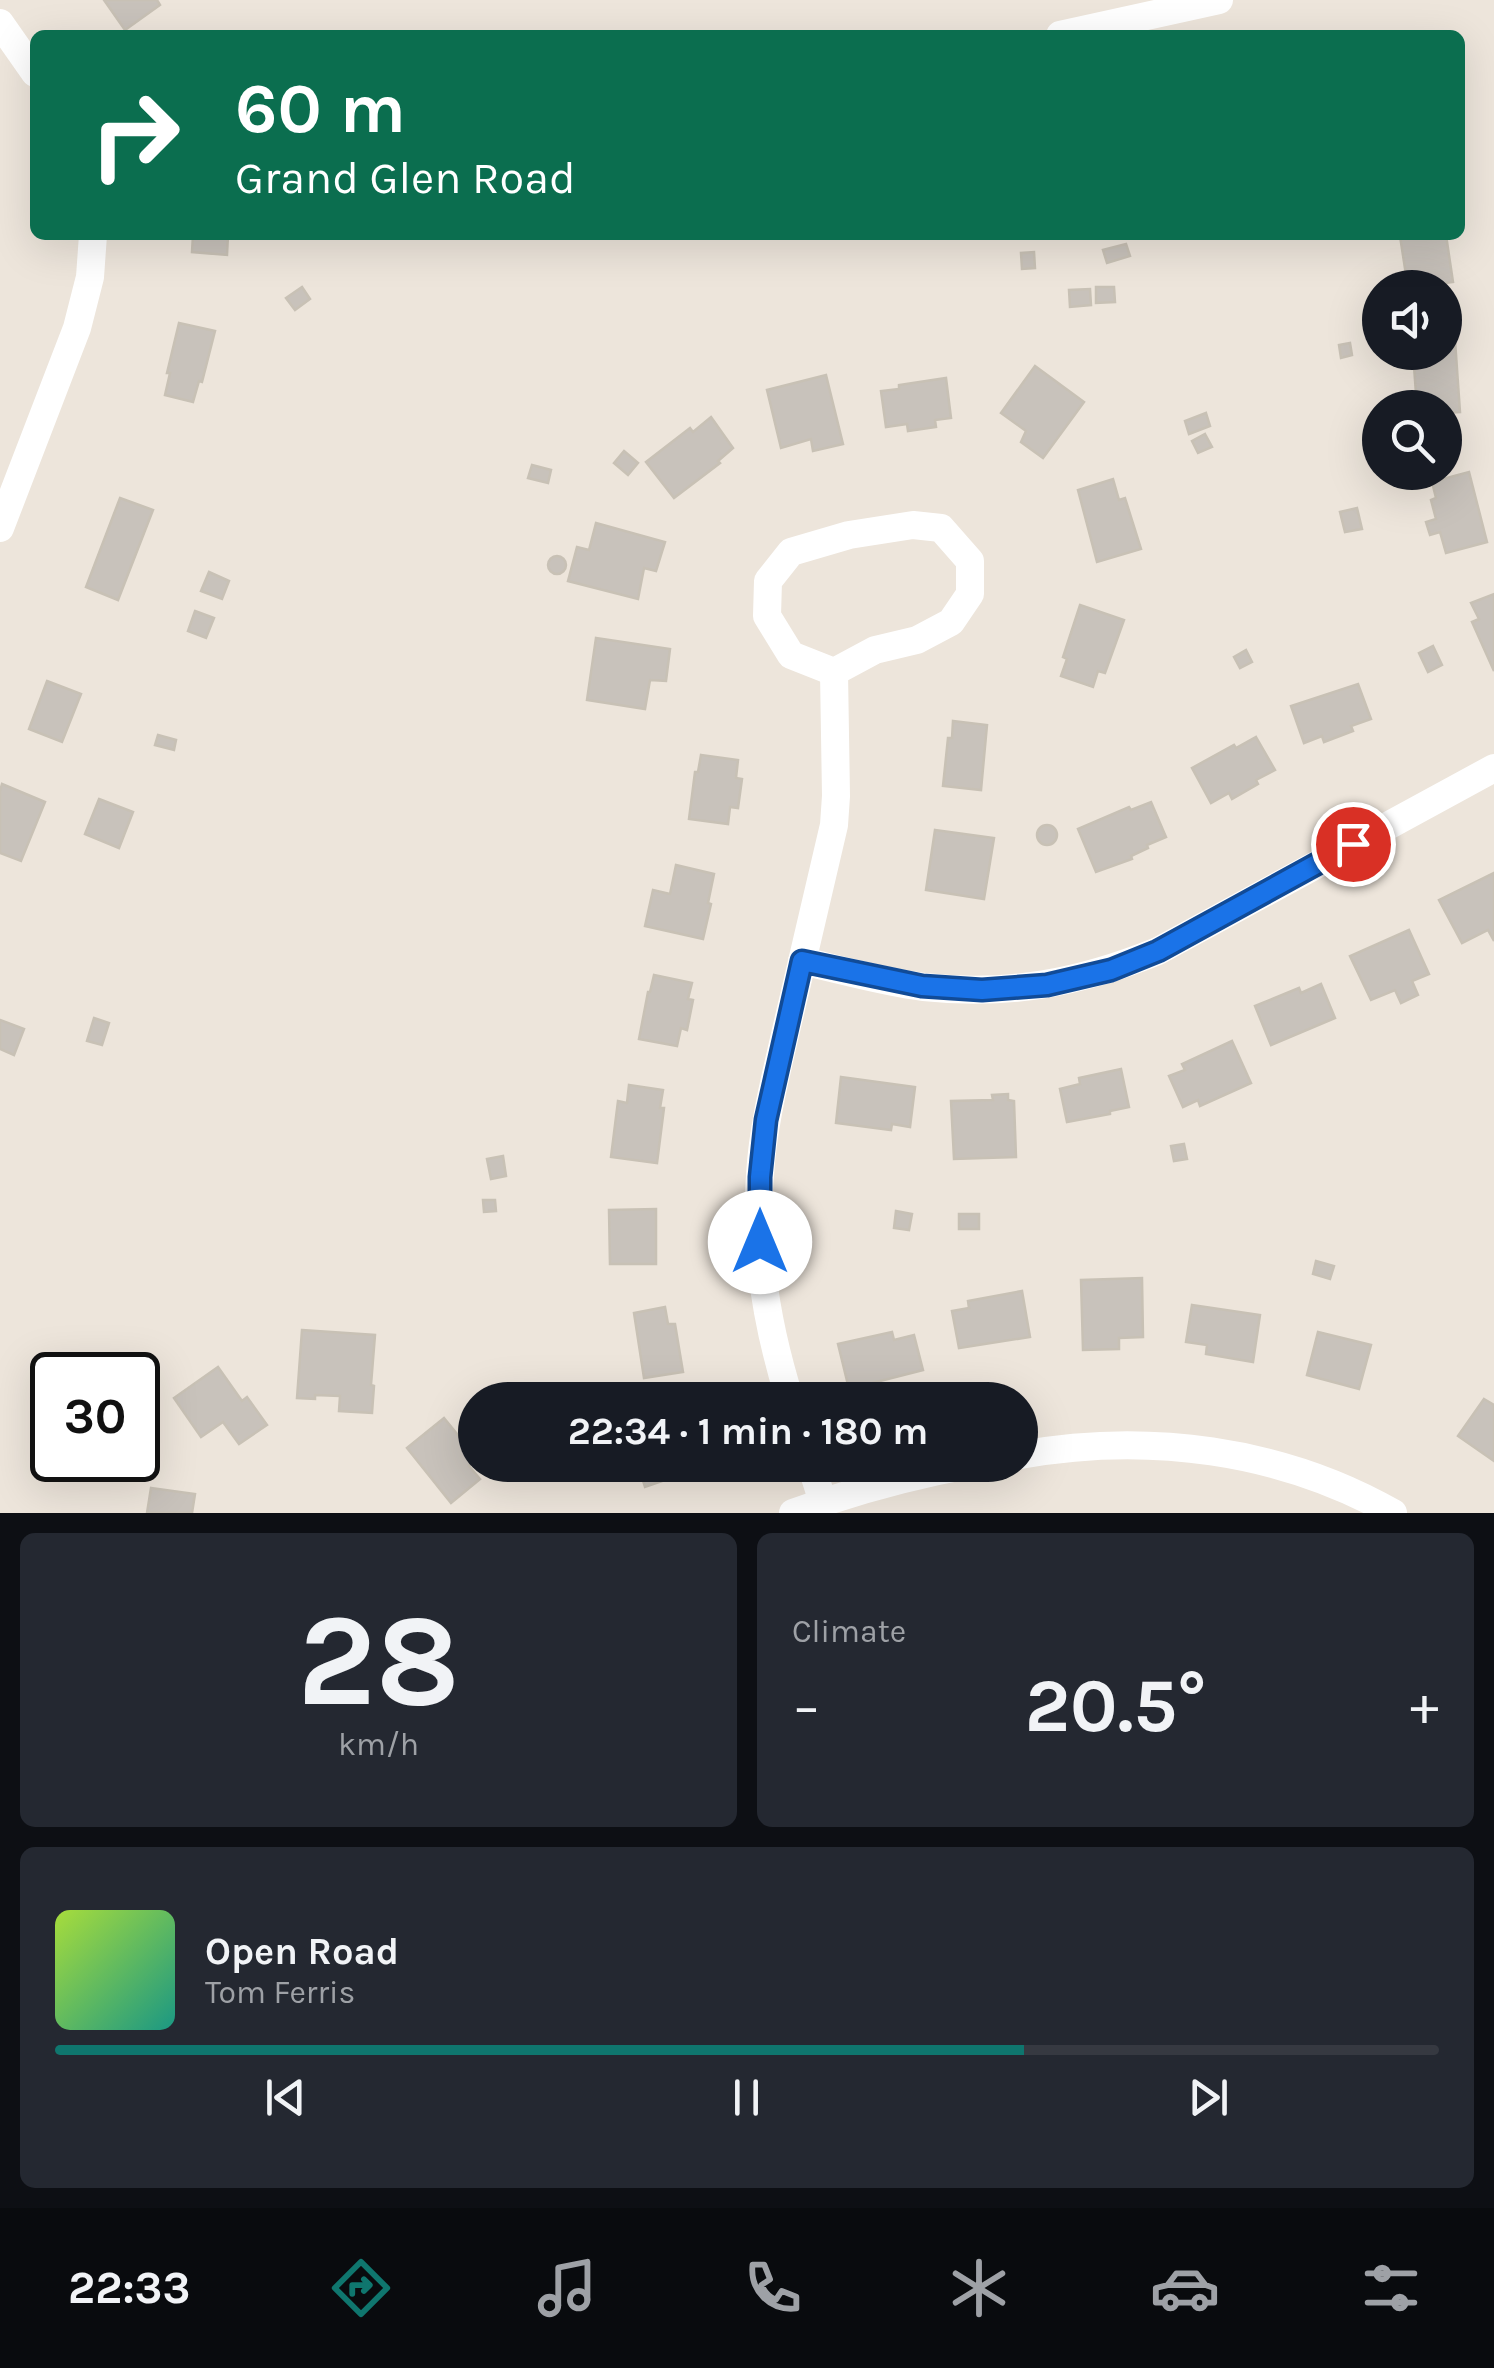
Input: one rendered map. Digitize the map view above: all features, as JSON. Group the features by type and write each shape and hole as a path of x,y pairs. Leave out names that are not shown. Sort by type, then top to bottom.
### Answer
{"street":[{"path":"1070,30 1106,12 1219,0"},
{"path":"0,23 30,66"},
{"path":"0,528 78,328 90,277 93,240"},
{"path":"913,525 942,528 970,561 970,594 951,622 917,640 875,650 834,672 791,655 767,616 768,581 791,552 848,535 913,525"},
{"path":"785,1382 765,1300 760,1177 766,1120 834,825 834,672"},
{"path":"802,961 922,986 982,990 1047,985 1111,970 1158,951 1494,768"},
{"path":"1038,1453 1119,1445 1201,1450 1249,1458 1322,1479 1393,1513"},
{"path":"817,1482 823,1502"},
{"path":"794,1513 890,1482"}],"building":[{"path":"104,0 157,0 160,5 125,30"},
{"path":"193,240 228,240 227,255 192,252"},
{"path":"1401,240 1447,240 1451,270 1405,270"},
{"path":"1126,244 1130,256 1107,263 1103,250"},
{"path":"1034,252 1035,268 1022,269 1021,253"},
{"path":"302,287 310,299 295,310 286,298"},
{"path":"1096,287 1114,287 1115,302 1096,303"},
{"path":"1090,289 1091,305 1070,307 1069,290"},
{"path":"179,323 215,331 193,402 165,395"},
{"path":"1350,343 1352,355 1341,358 1339,345"},
{"path":"1035,366 1084,402 1043,458 1021,442 1026,431 1001,413"},
{"path":"1414,370 1457,370 1458,390 1416,390"},
{"path":"826,375 843,444 813,451 811,439 781,448 767,390"},
{"path":"946,378 951,418 935,420 936,427 908,431 907,424 886,427 881,391"},
{"path":"1206,413 1210,426 1189,434 1185,421"},
{"path":"711,417 733,448 720,463 674,498 646,462"},
{"path":"1205,434 1212,447 1198,453 1192,441"},
{"path":"624,451 638,463 628,475 614,463"},
{"path":"532,465 551,470 548,483 528,478"},
{"path":"1469,472 1487,542 1446,553 1440,532 1430,535 1426,522 1436,519 1431,500 1436,498 1434,490 1462,490 1462,474"},
{"path":"1113,479 1119,500 1125,498 1141,549 1097,562 1078,490"},
{"path":"120,498 153,510 118,600 86,587"},
{"path":"1357,508 1362,529 1345,532 1340,512"},
{"path":"596,523 665,542 656,571 644,568 638,599 568,581 577,547 589,550"},
{"path":"557,556 566,565 557,574 548,565"},
{"path":"209,572 229,581 222,599 201,591"},
{"path":"1494,594 1494,671 1472,622 1479,619 1471,603"},
{"path":"1080,605 1124,620 1105,673 1098,671 1093,687 1061,676"},
{"path":"195,611 214,618 206,638 188,631"},
{"path":"596,638 670,649 666,681 650,680 645,709 587,700"},
{"path":"1433,646 1442,665 1428,672 1419,653"},
{"path":"1246,650 1252,662 1240,668 1234,657"},
{"path":"47,681 81,694 62,742 29,729"},
{"path":"1358,684 1371,719 1324,742 1322,736 1304,743 1291,706"},
{"path":"953,721 987,725 981,790 943,786"},
{"path":"158,735 176,740 174,750 155,745"},
{"path":"1256,737 1275,770 1232,799 1229,793 1211,803 1192,768"},
{"path":"701,755 738,760 736,778 742,779 738,808 730,807 728,824 689,819"},
{"path":"2,784 45,802 21,861 0,853"},
{"path":"99,799 133,812 119,848 85,834"},
{"path":"1151,802 1166,837 1147,845 1132,859 1096,872 1078,829"},
{"path":"1047,825 1057,835 1047,845 1037,835"},
{"path":"935,830 994,838 984,899 926,890"},
{"path":"676,865 714,874 703,939 645,926 653,890 670,894"},
{"path":"1494,873 1494,941 1488,930 1462,943 1439,900"},
{"path":"1409,930 1429,974 1412,981 1418,995 1401,1003 1395,990 1371,1000 1350,956"},
{"path":"654,975 692,983 687,1030 681,1028 677,1046 639,1039"},
{"path":"1321,984 1335,1018 1271,1045 1255,1006 1299,988 1301,993"},
{"path":"94,1018 109,1023 102,1045 87,1041"},
{"path":"0,1020 24,1029 14,1055 0,1049"},
{"path":"1232,1041 1251,1083 1200,1106 1198,1100 1183,1107 1169,1076 1185,1070 1182,1064"},
{"path":"1121,1069 1129,1107 1067,1122 1060,1089 1080,1084 1079,1078"},
{"path":"841,1077 915,1087 910,1127 892,1124 891,1130 836,1123"},
{"path":"629,1085 663,1090 657,1163 611,1157 618,1101 627,1103"},
{"path":"1008,1094 1008,1100 1014,1101 1016,1157 954,1159 951,1101 993,1100 992,1095"},
{"path":"1184,1144 1187,1159 1174,1161 1171,1146"},
{"path":"503,1156 506,1176 491,1179 487,1159"},
{"path":"483,1200 495,1200 496,1211 484,1212"},
{"path":"656,1209 656,1264 610,1264 609,1210"},
{"path":"896,1211 912,1214 909,1230 894,1228"},
{"path":"959,1214 979,1214 979,1229 959,1229"},
{"path":"1316,1261 1334,1266 1330,1279 1313,1274"},
{"path":"1142,1278 1143,1337 1119,1338 1119,1349 1083,1350 1081,1280"},
{"path":"1022,1291 1030,1337 959,1348 952,1311 969,1308 968,1301"},
{"path":"1192,1305 1260,1315 1253,1362 1206,1354 1207,1345 1186,1342"},
{"path":"665,1307 668,1324 675,1324 683,1372 644,1378 634,1313"},
{"path":"302,1330 375,1335 372,1413 339,1411 340,1396 297,1398"},
{"path":"892,1332 894,1340 914,1335 923,1370 876,1382 847,1382 838,1344"},
{"path":"1318,1332 1371,1345 1359,1389 1307,1375"},
{"path":"218,1367 242,1401 247,1397 267,1425 239,1444 223,1422 201,1437 174,1398"},
{"path":"1484,1399 1494,1405 1494,1461 1458,1436"},
{"path":"444,1418 458,1435 458,1482 476,1482 451,1503 407,1448"},
{"path":"151,1488 195,1494 192,1513 147,1513"}],"route":[{"path":"760,1242 760,1177 766,1120 802,961 922,986 982,990 1047,985 1111,970 1158,951 1353,844"}]}
